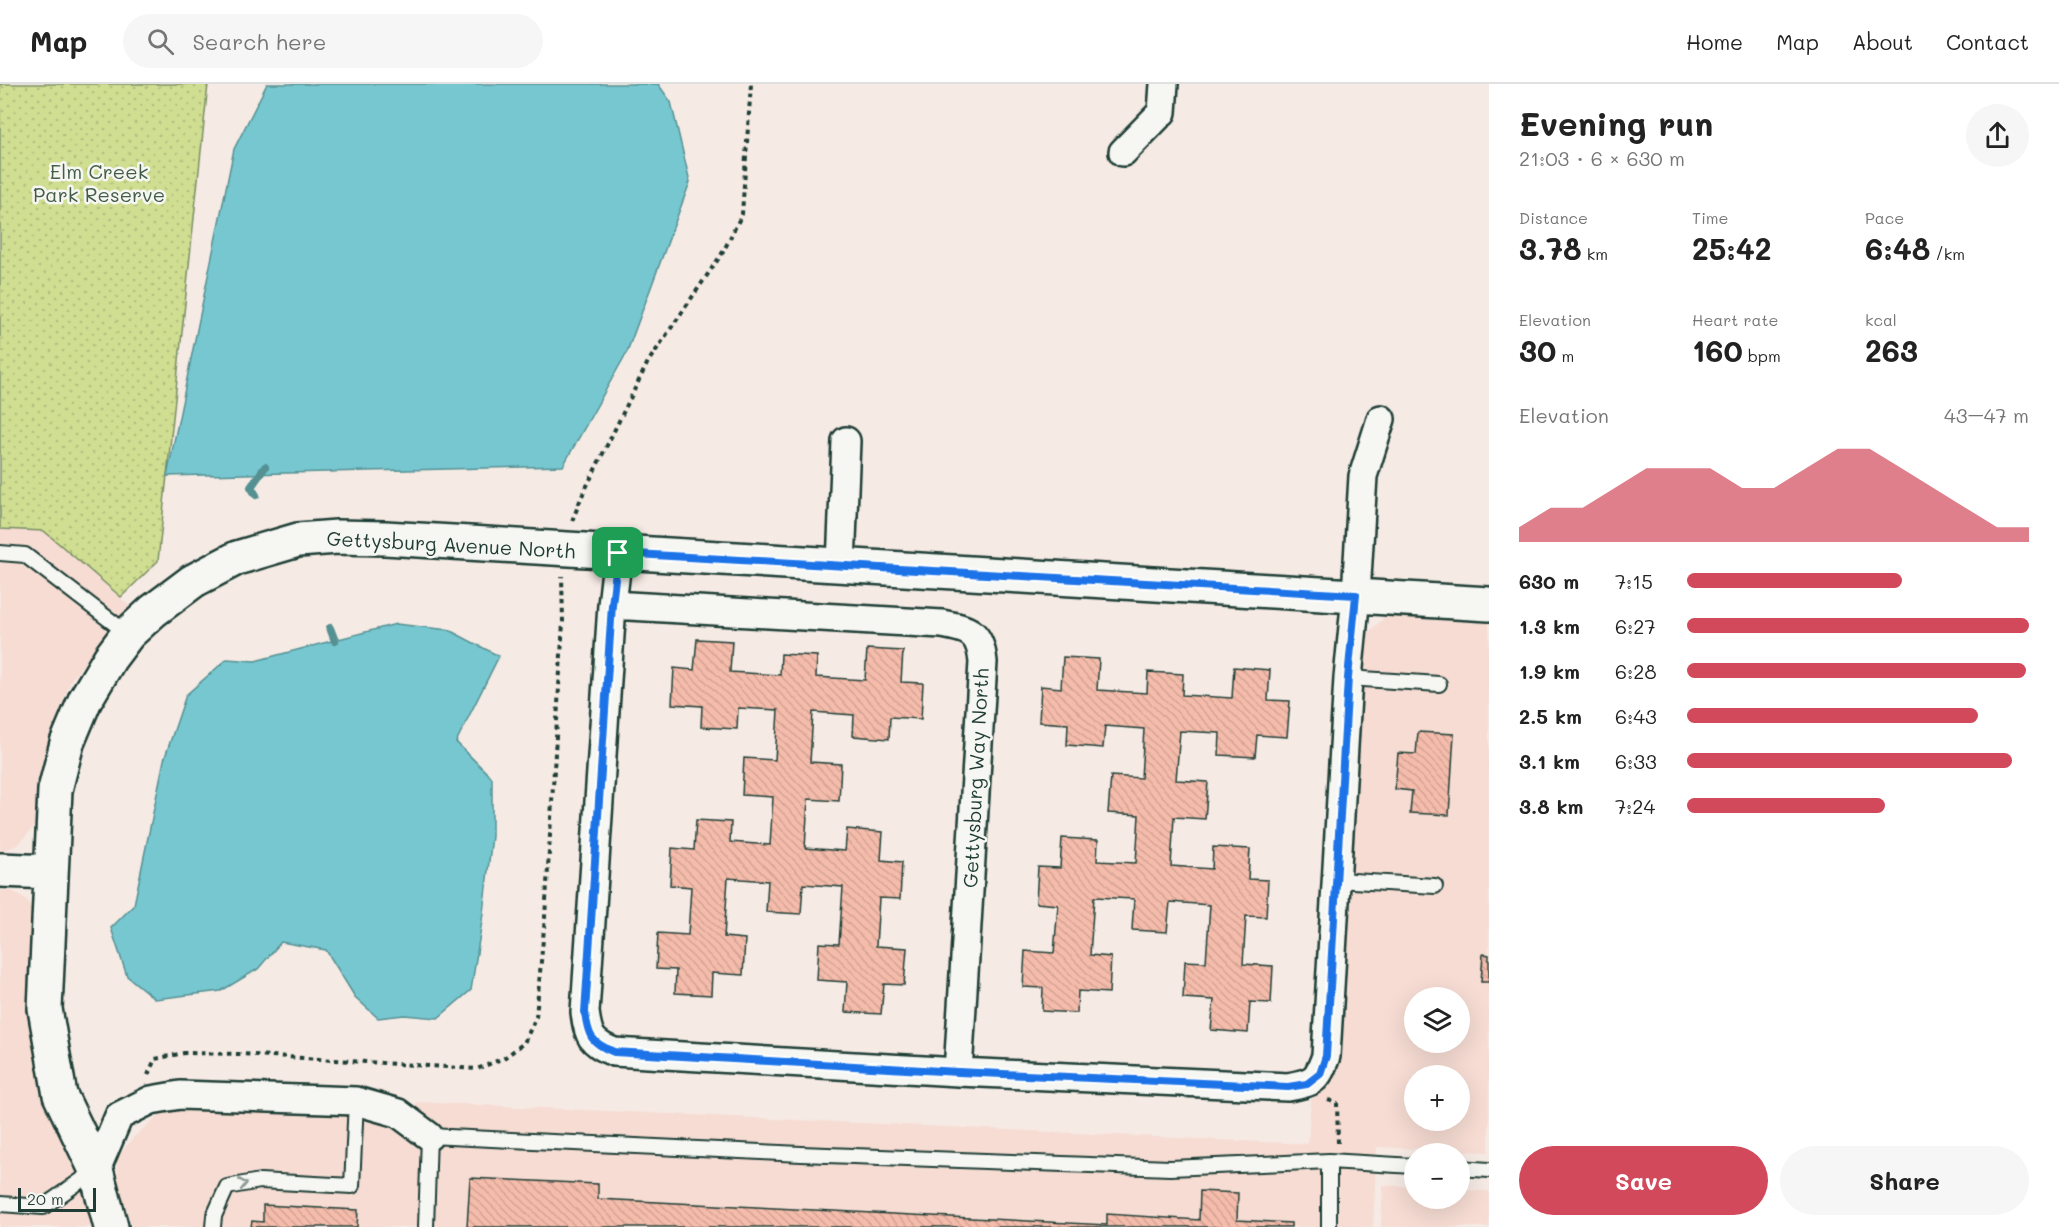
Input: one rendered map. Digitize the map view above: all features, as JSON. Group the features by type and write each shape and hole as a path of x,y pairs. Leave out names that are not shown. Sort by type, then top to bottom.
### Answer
{"street":[{"path":"1123,152 1162,112 1164,84"},
{"path":"618,553 612,605 585,1012 587,1028 593,1041 614,1052 958,1072 1288,1087 1307,1084 1320,1074 1326,1056 1348,678 1356,595 1363,476 1381,419"},
{"path":"841,565 846,441"},
{"name":"Gettysburg Avenue North","path":"111,1227 96,1170 60,1095 45,1009 55,790 67,743 85,700 110,658 128,634 153,611 193,581 237,558 298,540 337,537 376,538 1489,604"},
{"name":"Gettysburg Way North","path":"612,605 942,624 960,627 973,633 981,646 983,662 958,1072"},
{"path":"0,870 51,872"},
{"path":"96,1170 119,1116 151,1100 180,1095 356,1101 398,1113 429,1136"}],"lane":[{"path":"0,553 25,555 128,634"},
{"path":"1348,678 1439,684"},
{"path":"1337,880 1435,886"},
{"path":"213,1227 214,1216 227,1187 260,1181 352,1186 356,1101"},
{"path":"426,1227 429,1136 801,1154 1170,1168 1334,1161 1404,1165"},
{"path":"1329,1227 1334,1161"},
{"path":"1470,1169 1489,1170"},
{"path":"0,1204 43,1207 96,1170"}],"path":[{"path":"151,1100 147,1073 155,1059 184,1053 240,1054 477,1068 504,1058 524,1042 536,1017 545,917 564,550 582,496 648,362 723,252 741,214 751,84"},
{"path":"1307,1084 1321,1098 1337,1103 1334,1161"}],"shaded area":[{"path":"0,529 44,531 131,607 71,680 48,741 35,825 19,844 3,851 0,851"},
{"path":"1386,616 1489,623 1489,1152 1470,1151 1470,1143 1404,1143 1404,1148 1377,1147 1373,1227 132,1227 118,1182 117,1158 133,1138 160,1114 174,1111 415,1116 416,1102 1308,1144 1311,1099 1325,1089 1338,1071 1342,1054 1365,636"},
{"path":"0,890 12,891 27,900 35,915 30,999 40,1079 97,1227 0,1227"},
{"path":"1383,1185 1404,1186 1404,1209 1470,1209 1470,1190 1489,1191 1489,1227 1381,1227"}],"green space":[{"name":"Elm Creek Park Reserve","path":"0,84 208,84 158,561 121,597 44,531 0,529"}],"water":[{"path":"267,84 658,84 671,102 690,182 627,352 563,466 167,476 234,149"},
{"path":"396,624 449,630 499,656 456,742 492,778 492,836 471,990 438,1018 404,1015 378,1018 355,997 326,950 281,942 258,969 221,991 155,999 127,976 111,928 134,905 164,760 186,695 227,659 255,661"}],"building":[{"path":"697,639 732,641 730,672 780,675 781,654 817,656 816,677 865,680 867,649 903,651 901,682 923,683 921,719 890,717 889,739 853,736 854,715 813,712 810,762 841,764 839,801 808,799 805,848 845,851 847,829 883,832 881,860 902,862 900,899 879,898 876,946 907,948 904,985 884,984 881,1014 845,1012 847,982 817,980 819,943 839,944 843,887 803,884 801,914 766,912 768,881 728,878 724,937 745,939 743,975 712,973 711,995 675,993 676,970 656,969 658,933 688,935 691,887 670,885 672,848 694,850 696,820 731,822 730,842 770,845 773,797 742,795 744,758 775,760 778,710 738,708 737,729 701,727 702,706 672,704 674,668 694,670"},
{"path":"1063,657 1099,659 1097,690 1147,693 1148,672 1183,674 1182,695 1232,698 1234,667 1270,670 1268,700 1290,701 1287,737 1257,735 1255,757 1219,755 1220,733 1180,731 1176,780 1208,782 1205,819 1174,817 1171,866 1212,869 1213,847 1250,849 1248,879 1268,880 1266,917 1246,916 1243,964 1273,966 1271,1003 1250,1002 1248,1033 1211,1030 1214,1000 1183,998 1185,961 1206,962 1210,905 1170,902 1167,932 1132,930 1134,899 1094,897 1090,955 1111,957 1109,993 1078,991 1077,1013 1042,1011 1043,988 1023,987 1025,951 1054,953 1058,905 1036,903 1038,867 1060,868 1062,838 1098,840 1097,861 1136,863 1139,815 1108,813 1111,776 1141,778 1144,729 1105,726 1103,748 1067,745 1068,724 1039,722 1041,686 1061,688"},
{"path":"1418,732 1454,734 1449,815 1410,813 1412,791 1395,789 1398,753 1416,754"},
{"path":"1483,954 1489,955 1489,982 1481,982"},
{"path":"470,1178 598,1184 598,1199 1107,1225 1107,1214 1199,1220 1200,1191 1238,1193 1237,1220 1291,1223 1291,1227 467,1227"},
{"path":"263,1205 358,1210 357,1227 251,1227 252,1221 263,1222"}],"waterway":[{"path":"256,495 251,487 265,467"},
{"path":"330,628 335,641"}],"route":[{"path":"618,553 1356,595 1348,678 1326,1056 1320,1074 1307,1084 1288,1087 958,1072 614,1052 593,1041 587,1028 585,1012 612,605 618,553"}]}
